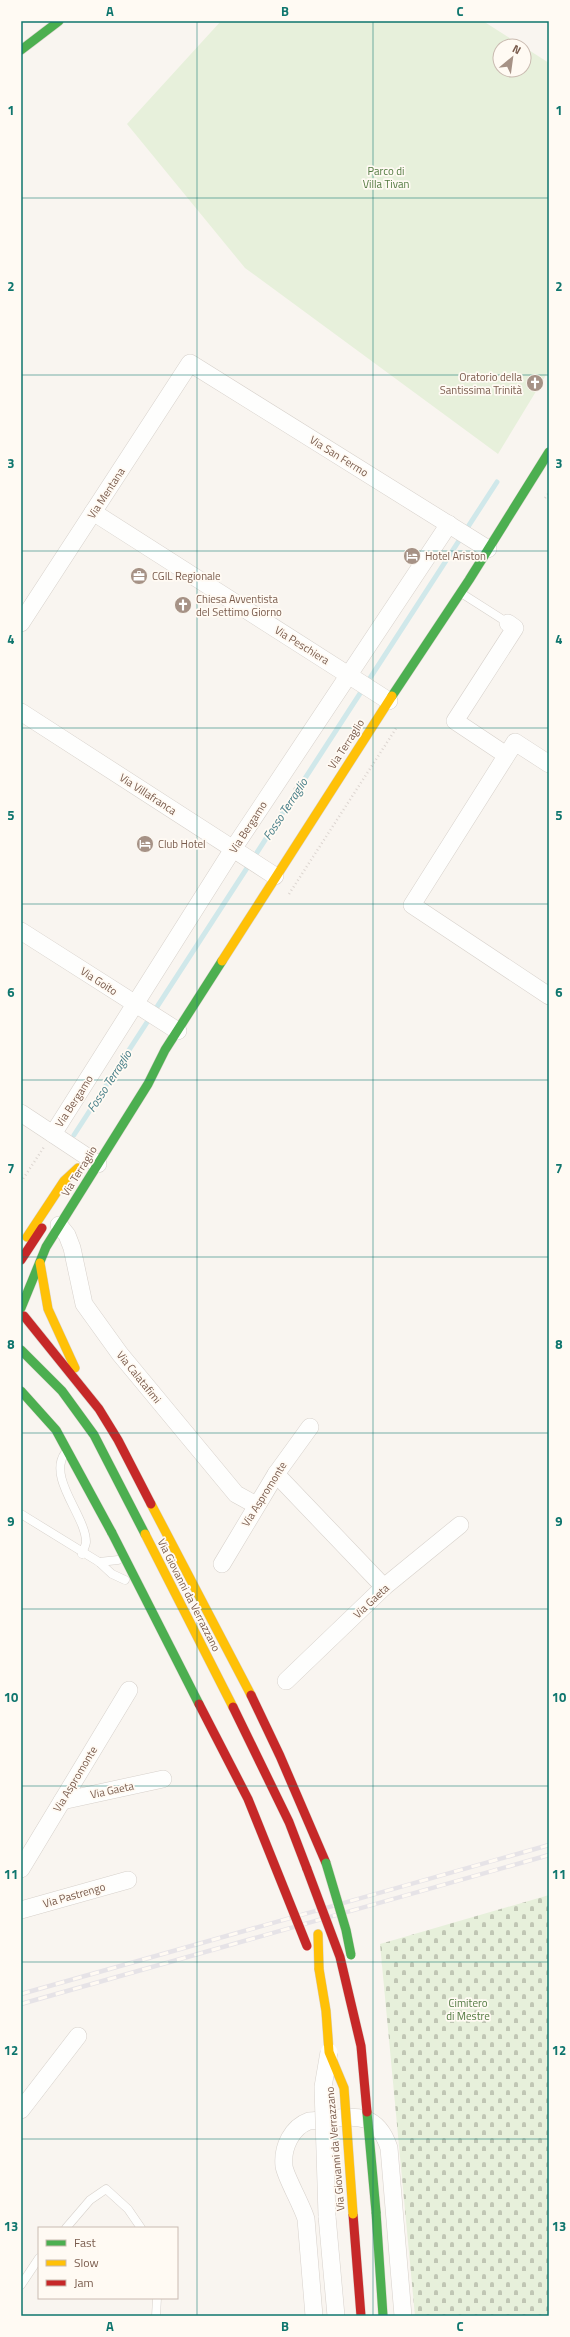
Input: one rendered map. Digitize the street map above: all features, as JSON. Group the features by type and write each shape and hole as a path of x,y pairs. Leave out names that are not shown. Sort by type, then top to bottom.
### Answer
{"main road":[{"path":"21,50 59,21"},
{"name":"Via Terraglio","path":"21,1260 88,1159 148,1084 165,1050 178,1031 268,872 382,697 460,593 549,452"},
{"name":"Via Terraglio","path":"144,1068 165,1050"},
{"path":"21,1243 32,1230 64,1181 88,1159"},
{"name":"Via Terraglio","path":"23,1312 40,1261 59,1225 88,1159"},
{"path":"40,1261 48,1309 90,1397"},
{"path":"22,1341 23,1312"},
{"path":"23,1312 34,1331 106,1418 266,1726 296,1791 326,1863 346,1930 353,1962"},
{"name":"Via Giovanni da Verrazzano","path":"22,1341 62,1391 94,1435 267,1773 289,1822 340,1957 361,2046"},
{"path":"21,1391 45,1415 68,1449 112,1533 248,1799 307,1946 319,1969"},
{"name":"Via Giovanni da Verrazzano","path":"314,1915 318,1934 319,1969 326,2011 329,2052 344,2088 361,2316"},
{"path":"357,1985 383,2316"}],"street":[{"name":"Via Mentana","path":"21,623 190,363"},
{"name":"Via San Fermo","path":"190,363 488,549"},
{"name":"Via Peschiera","path":"93,512 382,697"},
{"name":"Via Bergamo","path":"53,1134 139,1007 238,852 453,527"},
{"path":"506,754 455,721 515,628 508,623"},
{"name":"Via Villafranca","path":"21,712 268,872"},
{"path":"549,764 515,742 412,905 549,996"},
{"name":"Via Goito","path":"21,931 178,1031"},
{"path":"21,1113 88,1159"},
{"name":"Via Calatafimi","path":"59,1225 67,1235 72,1248 84,1304 120,1354 236,1494 256,1505"},
{"name":"Via Aspromonte","path":"222,1564 256,1505 276,1474 310,1427"},
{"path":"276,1474 384,1587"},
{"name":"Via Gaeta","path":"286,1681 384,1587 460,1525"},
{"name":"Via Aspromonte","path":"21,1869 129,1690"},
{"name":"Via Gaeta","path":"62,1801 163,1779"},
{"name":"Via Pastrengo","path":"21,1910 128,1880"},
{"path":"21,2110 78,2036"},
{"path":"329,2052 323,2087 327,2216 336,2316"},
{"path":"314,2316 306,2219 302,2205 284,2167 284,2151 296,2128 309,2121 365,2117 377,2124 385,2135 390,2148 404,2316"}],"lane":[{"path":"460,593 508,623"},
{"path":"68,1449 62,1457 63,1480 80,1520 86,1542 82,1554"},
{"path":"21,1514 82,1554 99,1562 112,1574 125,1580"},
{"path":"99,1562 118,1560"},
{"path":"67,2227 90,2200 106,2189 128,2209 140,2227"},
{"path":"21,2285 38,2260"},
{"path":"156,2316 157,2299"}],"path":[{"path":"21,1182 53,1134"}],"green space":[{"name":"Parco di Villa Tivan","path":"221,21 483,21 510,38 492,38 492,78 532,78 532,52 549,63 549,370 498,454 245,268 127,124"},
{"name":"Cimitero di Mestre","path":"549,1895 549,2316 415,2316 380,1944"}],"waterway":[{"name":"Fosso Terraglio","path":"74,1135 497,482"}],"railway":[{"path":"21,1994 549,1845"},
{"path":"21,2004 549,1855"}],"traffic: fast":[{"path":"21,50 59,21"},
{"path":"392,696 469,580 549,452"},
{"path":"21,1308 46,1247 148,1084 165,1050 222,961"},
{"path":"21,1350 62,1391 94,1435 145,1534"},
{"path":"21,1391 56,1430 112,1533"},
{"path":"112,1533 199,1704"},
{"path":"326,1863 346,1930 351,1955"},
{"path":"367,2112 376,2212"},
{"path":"376,2212 383,2316"}],"traffic: slow":[{"path":"222,961 392,696"},
{"path":"27,1237 64,1181 78,1168"},
{"path":"40,1263 48,1309 75,1368"},
{"path":"151,1504 251,1695"},
{"path":"145,1534 233,1707"},
{"path":"318,1934 319,1969"},
{"path":"319,1969 326,2011 329,2052 344,2088 353,2214"}],"traffic: jam":[{"path":"21,1260 42,1228"},
{"path":"24,1316 99,1409 118,1440 151,1504"},
{"path":"251,1695 280,1756 326,1863"},
{"path":"199,1704 248,1799 307,1946"},
{"path":"233,1707 289,1822 307,1869"},
{"path":"307,1869 340,1957 361,2046 367,2112"},
{"path":"353,2214 361,2316"}],"place":[{"name":"Oratorio della Santissima Trinità","path":"535,383"},
{"name":"Hotel Ariston","path":"412,556"},
{"name":"CGIL Regionale","path":"139,576"},
{"name":"Chiesa Avventista del Settimo Giorno","path":"183,605"},
{"name":"Club Hotel","path":"145,844"}]}
